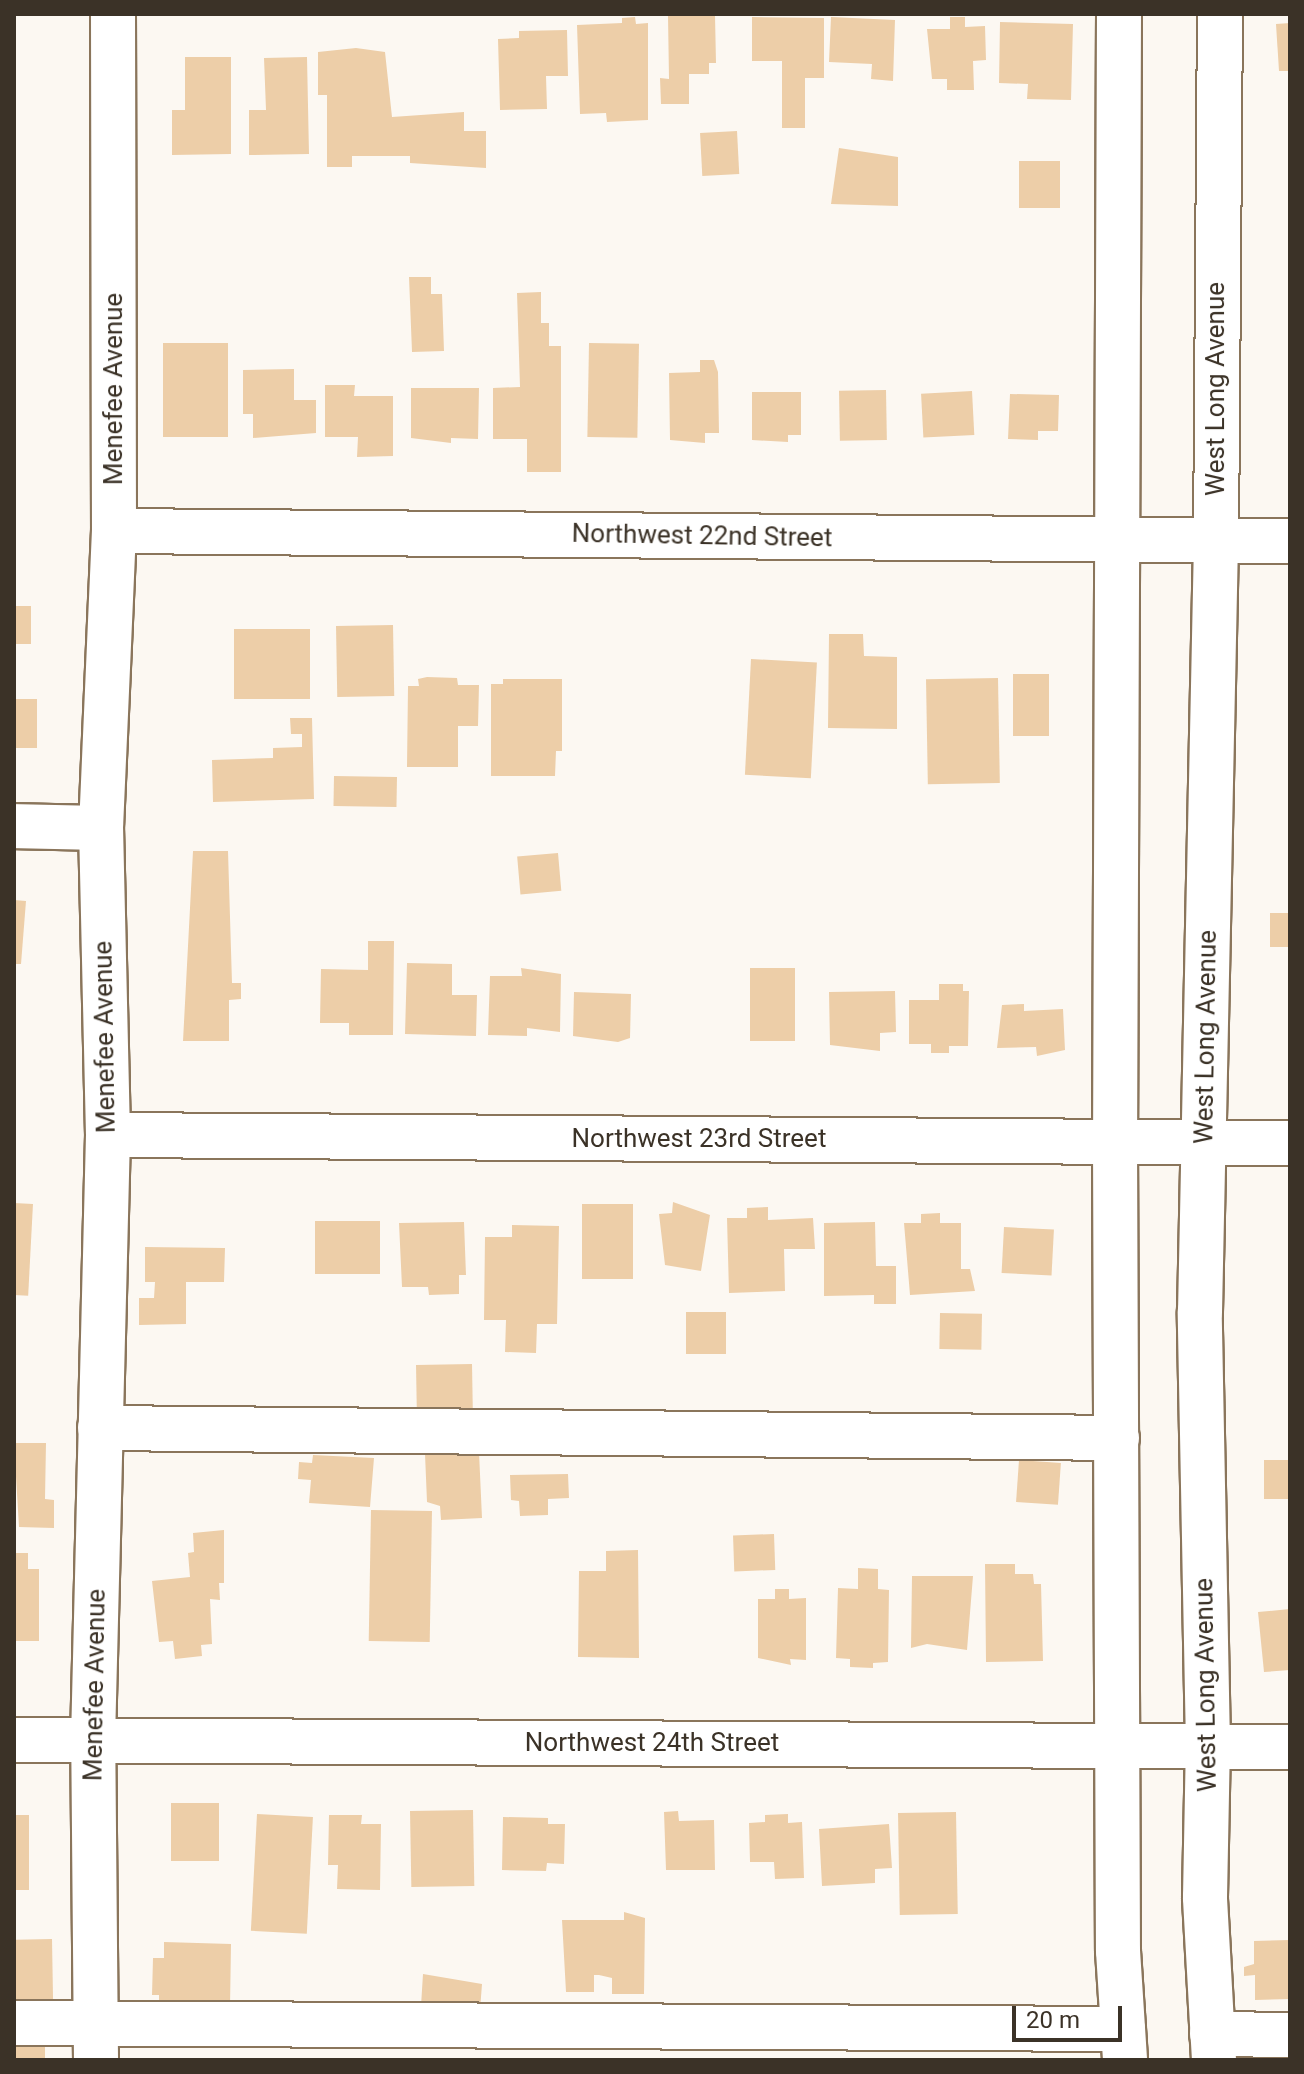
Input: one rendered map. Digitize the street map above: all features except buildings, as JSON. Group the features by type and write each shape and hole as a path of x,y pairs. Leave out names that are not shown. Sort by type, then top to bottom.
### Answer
{"street":[{"name":"Menefee Avenue","path":"96,2042 93,1740 108,1135 101,828 114,531 113,14"},
{"path":"14,2023 96,2042 1124,2044 1118,1951 1115,1142 1121,540 1119,14"},
{"name":"West Long Avenue","path":"1213,2047 1205,1897 1208,1746 1200,1312 1216,541 1220,14"},
{"name":"Northwest 22nd Street","path":"114,531 1290,541"},
{"path":"14,826 101,828"},
{"name":"Northwest 23rd Street","path":"108,1135 1290,1143"},
{"path":"100,1428 1117,1438"},
{"name":"Northwest 24th Street","path":"14,1740 1290,1747"},
{"path":"1213,2047 1290,2035"}]}
